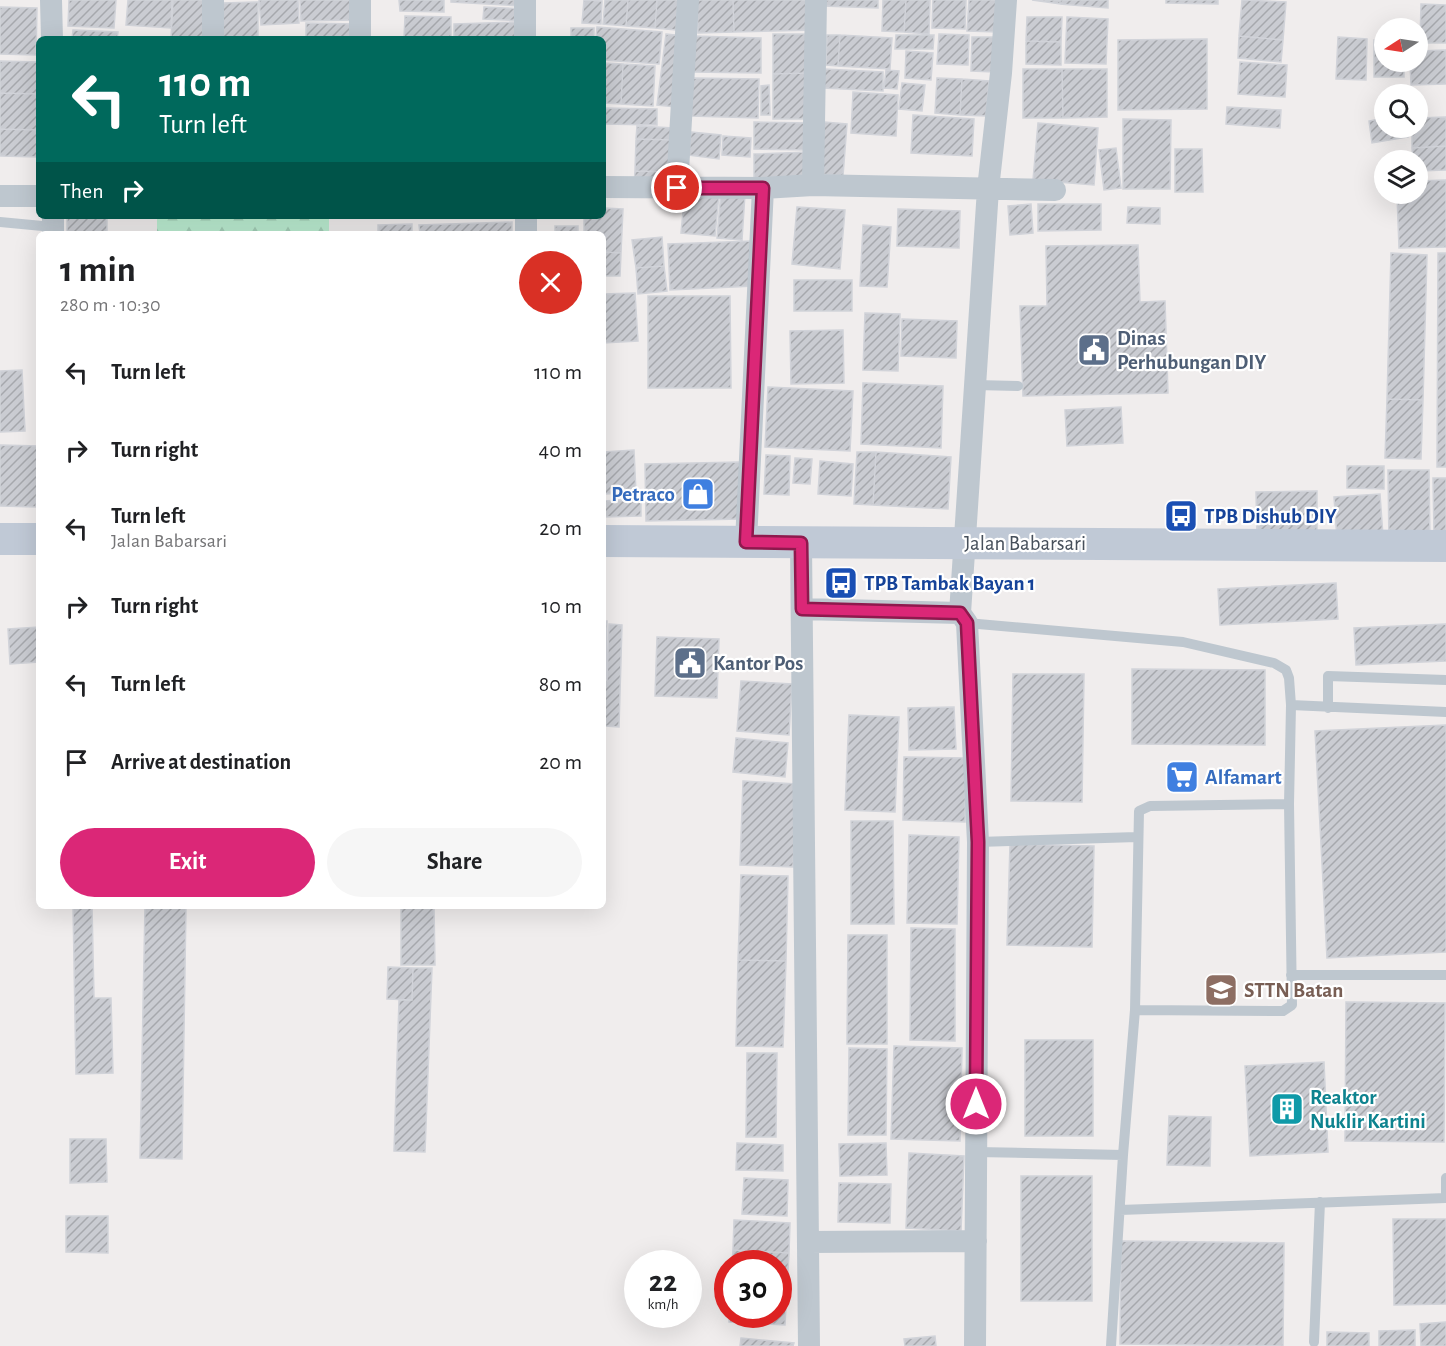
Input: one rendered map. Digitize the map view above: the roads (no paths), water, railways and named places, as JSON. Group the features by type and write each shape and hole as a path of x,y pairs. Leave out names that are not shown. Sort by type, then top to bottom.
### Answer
{"street":[{"path":"51,0 52,36"},
{"path":"213,0 213,36"},
{"path":"360,0 360,36"},
{"path":"525,0 525,36"},
{"path":"677,188 688,0"},
{"path":"813,186 816,0"},
{"path":"975,1346 978,842 964,618 965,543 988,189 1001,73 1006,0"},
{"path":"606,187 813,186 1055,190"},
{"path":"746,542 763,188"},
{"path":"0,196 36,196"},
{"path":"0,539 36,539"},
{"name":"Jalan Babarsari","path":"606,542 1446,546"},
{"path":"801,543 809,1346"},
{"path":"802,609 964,618"},
{"path":"808,1242 976,1241"}],"lane":[{"path":"0,222 53,226"},
{"path":"975,385 1018,386"},
{"path":"964,618 1182,642 1275,663 1286,670 1289,678 1291,705 1288,804 1292,1005 1283,1011 1135,1010"},
{"path":"1328,708 1328,676 1446,680"},
{"path":"1291,705 1446,712"},
{"path":"1111,1346 1135,1010 1139,811 1144,807 1288,804"},
{"path":"978,842 1137,837"},
{"path":"1291,975 1446,975"},
{"path":"976,1152 1123,1155"},
{"path":"1120,1210 1446,1198 1446,1178"},
{"path":"1314,1342 1320,1202"}],"place":[{"name":"Dinas Perhubungan DIY","path":"1094,350"},
{"name":"Petraco","path":"698,494"},
{"name":"TPB Dishub DIY","path":"1181,516"},
{"name":"TPB Tambak Bayan 1","path":"841,583"},
{"name":"Kantor Pos","path":"690,663"},
{"name":"Alfamart","path":"1182,777"},
{"name":"STTN Batan","path":"1221,990"},
{"name":"Reaktor Nuklir Kartini","path":"1287,1109"}]}
